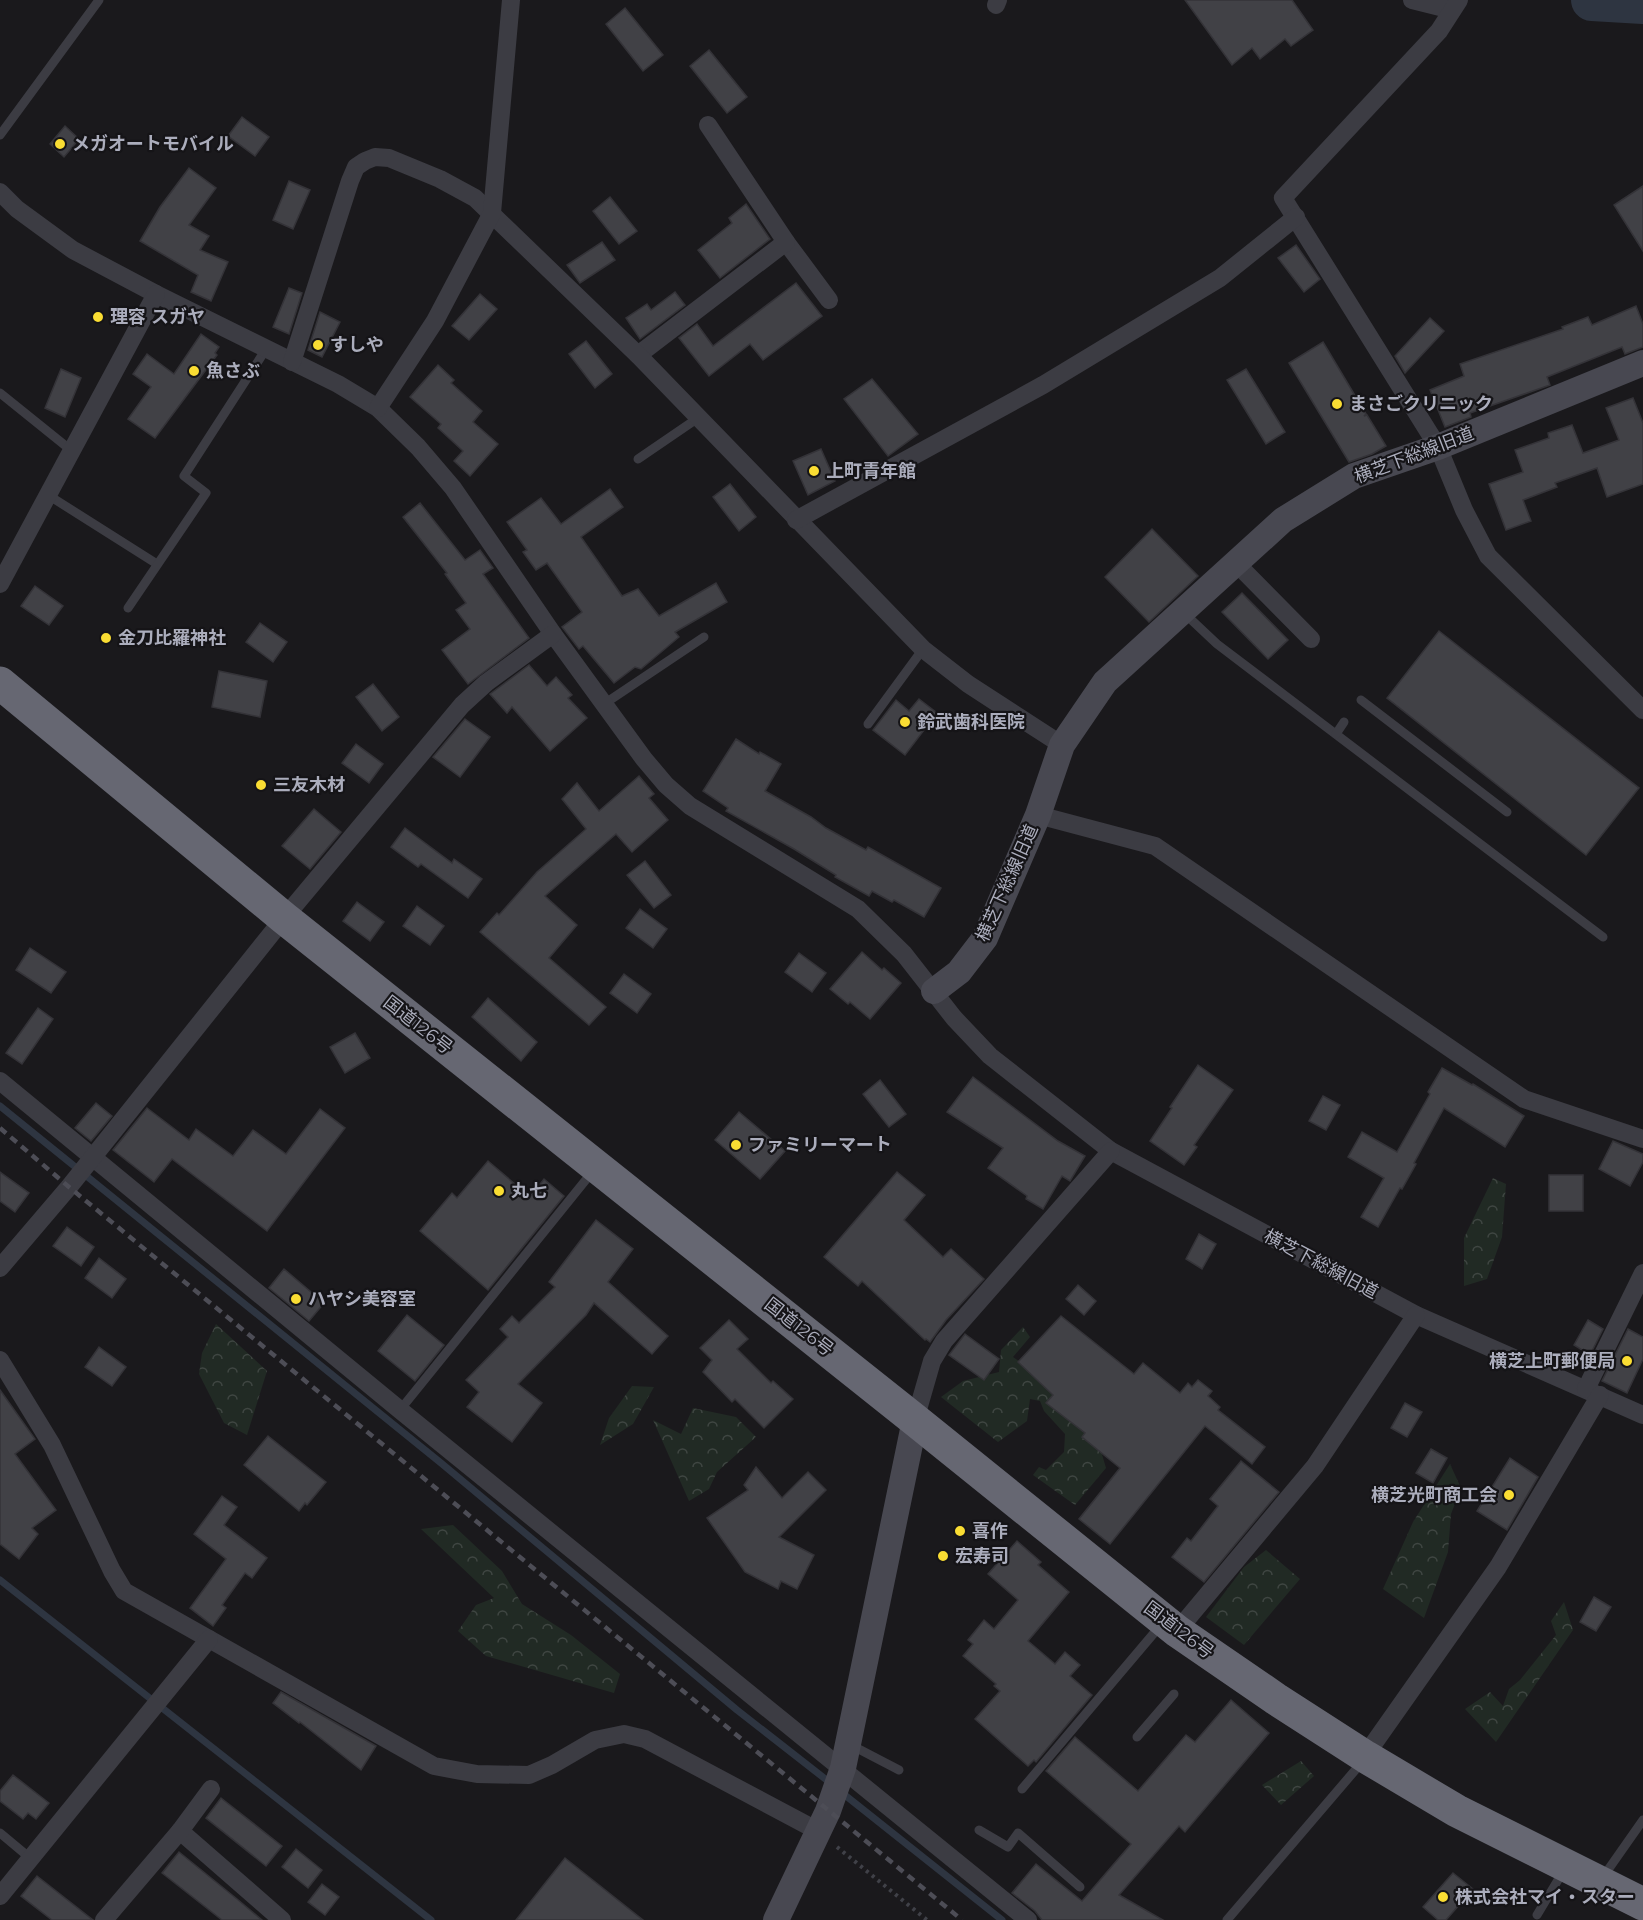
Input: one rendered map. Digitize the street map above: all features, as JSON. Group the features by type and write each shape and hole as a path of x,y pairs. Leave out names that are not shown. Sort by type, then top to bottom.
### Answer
{"highway":[{"name":"国道126号","path":"0,682 284,918 1170,1626 1276,1700 1366,1757 1457,1810 1643,1904"}],"street":[{"path":"378,408 435,321 492,213 511,0"},
{"path":"1412,0 1455,5 1439,31 1283,198 1438,447 1464,510 1488,556 1639,702"},
{"path":"708,125 786,242 829,300"},
{"path":"292,362 356,167 375,157 389,158 440,179 475,198 492,213 638,355 923,649 968,684 1062,745"},
{"path":"0,192 17,209 73,250 156,294 338,384 378,408 418,447 453,488 553,634 644,759 666,785 690,806 858,909 904,954 934,991"},
{"path":"796,520 1042,385 1220,279 1296,217"},
{"path":"638,355 786,242"},
{"path":"0,584 156,294"},
{"name":"横芝下総線旧道","path":"1643,363 1438,447 1354,476 1283,520 1105,682 1062,745 1038,815 985,938 959,972 934,991 954,1018 990,1056 1111,1150 1416,1315 1643,1415"},
{"path":"1236,563 1311,639"},
{"path":"0,1268 284,918 462,705 486,683 553,634"},
{"path":"1038,815 1155,846 1524,1099 1643,1139"},
{"path":"0,1081 400,1410 1028,1920"},
{"path":"776,1920 831,1803 842,1770 915,1420 932,1361 944,1341 1111,1150"},
{"path":"1366,1757 1498,1567 1593,1392 1643,1273"},
{"path":"1170,1626 1315,1466 1416,1315"},
{"path":"0,1360 52,1445 112,1571 124,1591 434,1766 477,1774 529,1775 552,1765 595,1740 624,1734 645,1739 818,1831"},
{"path":"0,1896 209,1639"},
{"path":"104,1920 180,1831 211,1789"},
{"path":"180,1831 282,1920"}],"lane":[{"path":"0,135 99,0"},
{"path":"128,608 206,492 184,476 266,349"},
{"path":"0,393 72,451"},
{"path":"638,459 698,418"},
{"path":"48,495 158,564"},
{"path":"1183,611 1217,644 1604,937"},
{"path":"604,704 704,637"},
{"path":"868,724 923,649"},
{"path":"1361,700 1507,812"},
{"path":"1336,734 1344,722"},
{"path":"400,1410 597,1167"},
{"path":"1022,1789 1170,1626"},
{"path":"1137,1737 1174,1694"},
{"path":"847,1743 899,1770"},
{"path":"1227,1920 1366,1757"},
{"path":"1600,1882 1643,1820"},
{"path":"979,1830 1008,1847 1018,1833 1080,1887"},
{"path":"0,1833 30,1858"},
{"path":"1536,1915 1567,1866"}],"path":[{"path":"818,1831 927,1920"}],"green space":[{"path":"1493,1178 1506,1184 1502,1237 1487,1279 1464,1286 1464,1238"},
{"path":"216,1324 267,1371 247,1435 224,1423 199,1374 202,1353"},
{"path":"1023,1327 1030,1337 1013,1357 1050,1382 1096,1434 1106,1468 1075,1505 1033,1475 1039,1467 1046,1470 1064,1452 1065,1434 1044,1411 1040,1401 1030,1399 1027,1421 998,1442 941,1397 963,1381 999,1372 1001,1350"},
{"path":"632,1386 654,1387 633,1424 600,1445 609,1418"},
{"path":"693,1408 736,1417 756,1437 717,1472 709,1489 689,1501 653,1420 681,1434"},
{"path":"1450,1464 1461,1488 1451,1514 1448,1552 1424,1618 1383,1589 1413,1522"},
{"path":"453,1525 502,1571 522,1604 571,1635 620,1674 614,1693 486,1656 458,1631 476,1605 494,1598 421,1529"},
{"path":"1266,1550 1300,1579 1244,1645 1206,1617 1244,1567"},
{"path":"1564,1602 1573,1630 1496,1742 1465,1709 1490,1692 1503,1706 1509,1689 1520,1680 1556,1635 1551,1621"},
{"path":"1301,1761 1314,1776 1281,1805 1262,1785"}],"building":[{"path":"1185,0 1292,0 1313,30 1291,46 1285,39 1260,59 1252,48 1232,65"},
{"path":"625,8 663,55 643,71 606,24"},
{"path":"709,50 747,97 727,113 690,66"},
{"path":"242,117 269,137 255,156 228,136"},
{"path":"65,126 79,139 64,157 50,144"},
{"path":"189,168 216,188 189,225 209,236 200,250 228,262 211,301 191,292 198,275 140,241 160,207"},
{"path":"289,181 310,190 293,229 273,220"},
{"path":"1643,186 1643,251 1614,205"},
{"path":"610,197 637,231 619,244 593,211"},
{"path":"746,204 770,239 720,278 698,250 732,223 729,218"},
{"path":"602,242 615,260 580,283 567,265"},
{"path":"1296,245 1320,279 1304,292 1278,258"},
{"path":"796,283 822,316 763,360 750,344 709,376 679,338 697,324 713,346"},
{"path":"289,288 302,293 289,334 273,327"},
{"path":"675,292 685,305 640,339 626,318 647,304 651,310"},
{"path":"480,294 497,309 469,340 452,326"},
{"path":"1636,306 1643,324 1643,347 1625,354 1622,347 1547,377 1550,385 1470,413 1471,417 1445,427 1430,390 1464,376 1460,364 1563,329 1562,327 1588,317 1592,325"},
{"path":"320,312 340,322 322,357 308,350"},
{"path":"1430,318 1444,331 1405,373 1395,356"},
{"path":"201,334 219,347 215,353 217,355 155,438 128,419 151,387 133,374 147,354 174,374"},
{"path":"586,341 612,374 595,388 569,354"},
{"name":"まさごクリニック","path":"1323,342 1366,414 1364,416 1367,415 1386,446 1349,462 1289,363"},
{"path":"438,365 454,380 451,383 482,411 473,422 498,444 470,476 454,461 463,451 438,428 441,424 410,397"},
{"path":"61,369 81,378 65,417 45,408"},
{"path":"1246,369 1285,432 1266,444 1227,380"},
{"path":"872,379 918,434 888,456 844,399"},
{"path":"1633,398 1643,423 1643,484 1607,497 1597,468 1555,483 1557,487 1523,500 1531,521 1506,530 1489,484 1523,472 1515,450 1549,438 1548,433 1572,425 1583,453 1619,440 1606,408"},
{"name":"上町青年館","path":"821,449 835,481 808,495 793,461"},
{"path":"730,484 756,517 739,531 713,497"},
{"path":"610,489 623,507 581,537 622,596 638,589 659,616 716,583 727,602 675,632 679,637 641,669 635,667 614,683 583,646 579,649 562,627 582,612 547,563 536,570 523,552 527,550 507,522 541,498 561,524"},
{"path":"420,503 465,560 480,550 493,568 483,574 529,638 468,684 442,650 470,629 456,610 466,603 445,574 447,573 403,517"},
{"path":"1152,529 1198,576 1149,622 1105,577"},
{"path":"35,586 63,606 49,625 21,606"},
{"path":"1242,593 1288,640 1268,659 1222,612"},
{"path":"260,623 287,642 273,662 246,642"},
{"path":"1439,631 1639,788 1586,855 1387,698"},
{"path":"529,665 547,686 556,677 572,695 568,698 587,718 550,751 512,707 507,713 490,694"},
{"path":"219,671 267,681 260,717 212,707"},
{"path":"373,684 399,717 382,731 356,697"},
{"name":"鈴武歯科医院","path":"919,699 937,713 905,755 873,730 896,700 909,711"},
{"path":"465,719 490,737 460,777 433,757"},
{"path":"736,739 759,754 760,752 781,764 765,791 826,828 866,850 868,847 941,888 924,917 872,891 869,896 835,877 836,875 794,849 726,811 728,808 703,791"},
{"path":"356,744 383,764 369,783 342,763"},
{"path":"639,776 654,794 649,798 668,820 632,852 616,834 545,896 577,925 549,958 606,1007 589,1025 480,932 497,913 499,915 537,872 586,829 562,799 577,783 599,811"},
{"path":"314,809 341,832 310,869 282,846"},
{"path":"405,828 452,863 454,859 482,879 468,898 421,864 418,867 391,847"},
{"path":"645,861 671,895 654,908 627,875"},
{"path":"357,902 384,922 370,941 343,921"},
{"path":"417,906 444,926 430,945 403,926"},
{"path":"640,909 667,929 653,948 626,928"},
{"path":"30,948 66,972 51,993 16,970"},
{"path":"862,952 901,983 870,1019 830,989"},
{"path":"799,953 826,973 812,992 785,972"},
{"path":"624,974 651,994 637,1013 610,993"},
{"path":"488,998 537,1042 521,1061 472,1017"},
{"path":"38,1008 53,1019 22,1064 6,1053"},
{"path":"355,1033 370,1058 345,1073 330,1047"},
{"path":"1198,1065 1233,1090 1194,1145 1197,1147 1184,1165 1150,1141"},
{"path":"1442,1068 1473,1084 1524,1116 1505,1147 1444,1108 1414,1163 1416,1164 1378,1227 1361,1217 1384,1178 1348,1157 1362,1132 1397,1152"},
{"path":"973,1077 1058,1141 1085,1156 1070,1181 1062,1176 1043,1209 1026,1199 1027,1196 988,1168 1003,1148 947,1112"},
{"path":"880,1080 906,1114 889,1127 863,1094"},
{"path":"1323,1096 1340,1105 1326,1130 1309,1121"},
{"path":"96,1103 112,1116 91,1141 75,1128"},
{"path":"147,1108 189,1140 196,1129 233,1156 253,1130 286,1154 320,1109 345,1128 267,1231 172,1159 154,1182 113,1150"},
{"path":"739,1112 785,1151 760,1179 715,1140"},
{"path":"1613,1141 1643,1154 1643,1162 1630,1186 1599,1169"},
{"path":"488,1161 530,1197 544,1179 564,1196 488,1290 420,1231 452,1193 457,1198"},
{"path":"0,1172 29,1193 15,1212 0,1201"},
{"path":"897,1172 925,1195 904,1220 943,1257 951,1249 984,1279 946,1320 930,1342 925,1340 862,1281 858,1286 824,1257"},
{"path":"1549,1175 1583,1175 1583,1211 1549,1211"},
{"path":"596,1220 633,1249 608,1282 668,1336 652,1354 594,1303 586,1315 518,1384 542,1403 512,1442 467,1407 479,1392 466,1380 508,1337 500,1329 512,1316 519,1323 555,1287 549,1282"},
{"path":"67,1227 94,1247 81,1266 53,1246"},
{"path":"1199,1234 1216,1244 1202,1269 1186,1259"},
{"path":"99,1258 126,1279 112,1298 85,1278"},
{"path":"284,1269 324,1303 309,1321 269,1288"},
{"path":"1078,1285 1096,1301 1084,1315 1066,1299"},
{"path":"407,1315 444,1345 415,1381 378,1351"},
{"path":"1061,1316 1134,1374 1143,1363 1180,1393 1188,1383 1192,1387 1198,1380 1212,1391 1208,1396 1220,1407 1218,1410 1265,1447 1252,1464 1205,1426 1110,1544 1079,1519 1120,1468 1082,1437 1085,1433 1046,1403 1053,1395 1018,1362"},
{"path":"729,1320 748,1339 737,1349 771,1383 773,1381 793,1399 764,1428 735,1399 732,1402 703,1372 712,1360 700,1348"},
{"path":"1588,1320 1603,1329 1590,1355 1574,1345"},
{"path":"1628,1329 1643,1337 1643,1359 1627,1393 1602,1381"},
{"path":"965,1334 999,1359 984,1380 949,1355"},
{"path":"99,1347 126,1367 112,1386 85,1367"},
{"path":"0,1390 35,1439 15,1454 56,1510 32,1528 38,1534 19,1559 0,1544"},
{"path":"1405,1403 1422,1412 1407,1437 1391,1428"},
{"path":"268,1436 326,1482 299,1511 244,1465"},
{"path":"1431,1449 1447,1458 1433,1483 1416,1473"},
{"name":"横芝光町商工会","path":"1510,1458 1538,1477 1507,1530 1477,1511"},
{"path":"1241,1461 1279,1492 1204,1582 1172,1557 1187,1538 1191,1541 1218,1506 1210,1499"},
{"path":"756,1467 782,1498 808,1472 826,1490 779,1537 814,1555 797,1589 781,1581 778,1589 745,1572 707,1518 748,1490 744,1485"},
{"path":"222,1496 237,1507 224,1525 267,1558 252,1578 245,1573 222,1605 226,1608 213,1626 190,1608 226,1559 194,1534"},
{"path":"1017,1541 1041,1562 1038,1565 1069,1592 1028,1641 1055,1664 1065,1652 1080,1665 1070,1676 1092,1695 1036,1762 1034,1760 1028,1766 975,1719 1000,1691 994,1686 996,1684 963,1656 973,1644 968,1640 984,1620 994,1629 1018,1600 988,1574"},
{"path":"1594,1597 1611,1607 1596,1631 1580,1622"},
{"path":"281,1692 376,1746 361,1770 273,1703"},
{"path":"1231,1700 1269,1733 1185,1832 1179,1826 1119,1895 1163,1920 1042,1920 1035,1911 1012,1893 1036,1864 1082,1901 1131,1844 1046,1771 1075,1737 1138,1791 1186,1735 1195,1742"},
{"path":"13,1775 49,1803 36,1819 28,1813 23,1819 0,1801 0,1791"},
{"path":"221,1798 282,1846 266,1866 206,1818"},
{"path":"296,1849 322,1870 308,1888 282,1867"},
{"path":"179,1852 262,1920 222,1920 162,1873"},
{"path":"565,1858 643,1920 516,1920"},
{"path":"1453,1873 1473,1889 1446,1920 1438,1920 1423,1907"},
{"path":"37,1876 93,1920 52,1920 21,1896"},
{"path":"322,1884 339,1897 325,1915 308,1902"}],"waterway":[{"path":"1592,0 1643,3"},
{"path":"0,1106 441,1463 737,1710 833,1785"},
{"path":"0,1580 431,1920"},
{"path":"841,1792 1002,1920"}],"railway":[{"path":"0,1128 962,1920"}],"place":[{"name":"メガオートモバイル","path":"60,144"},
{"name":"理容 スガヤ","path":"98,317"},
{"name":"すしや","path":"318,345"},
{"name":"魚さぶ","path":"194,371"},
{"name":"まさごクリニック","path":"1337,404"},
{"name":"上町青年館","path":"814,471"},
{"name":"金刀比羅神社","path":"106,638"},
{"name":"鈴武歯科医院","path":"905,722"},
{"name":"三友木材","path":"261,785"},
{"name":"ファミリーマート","path":"736,1145"},
{"name":"丸七","path":"499,1191"},
{"name":"ハヤシ美容室","path":"296,1299"},
{"name":"横芝上町郵便局","path":"1627,1361"},
{"name":"横芝光町商工会","path":"1509,1495"},
{"name":"喜作","path":"960,1531"},
{"name":"宏寿司","path":"943,1556"},
{"name":"株式会社マイ・スター","path":"1443,1897"}]}
